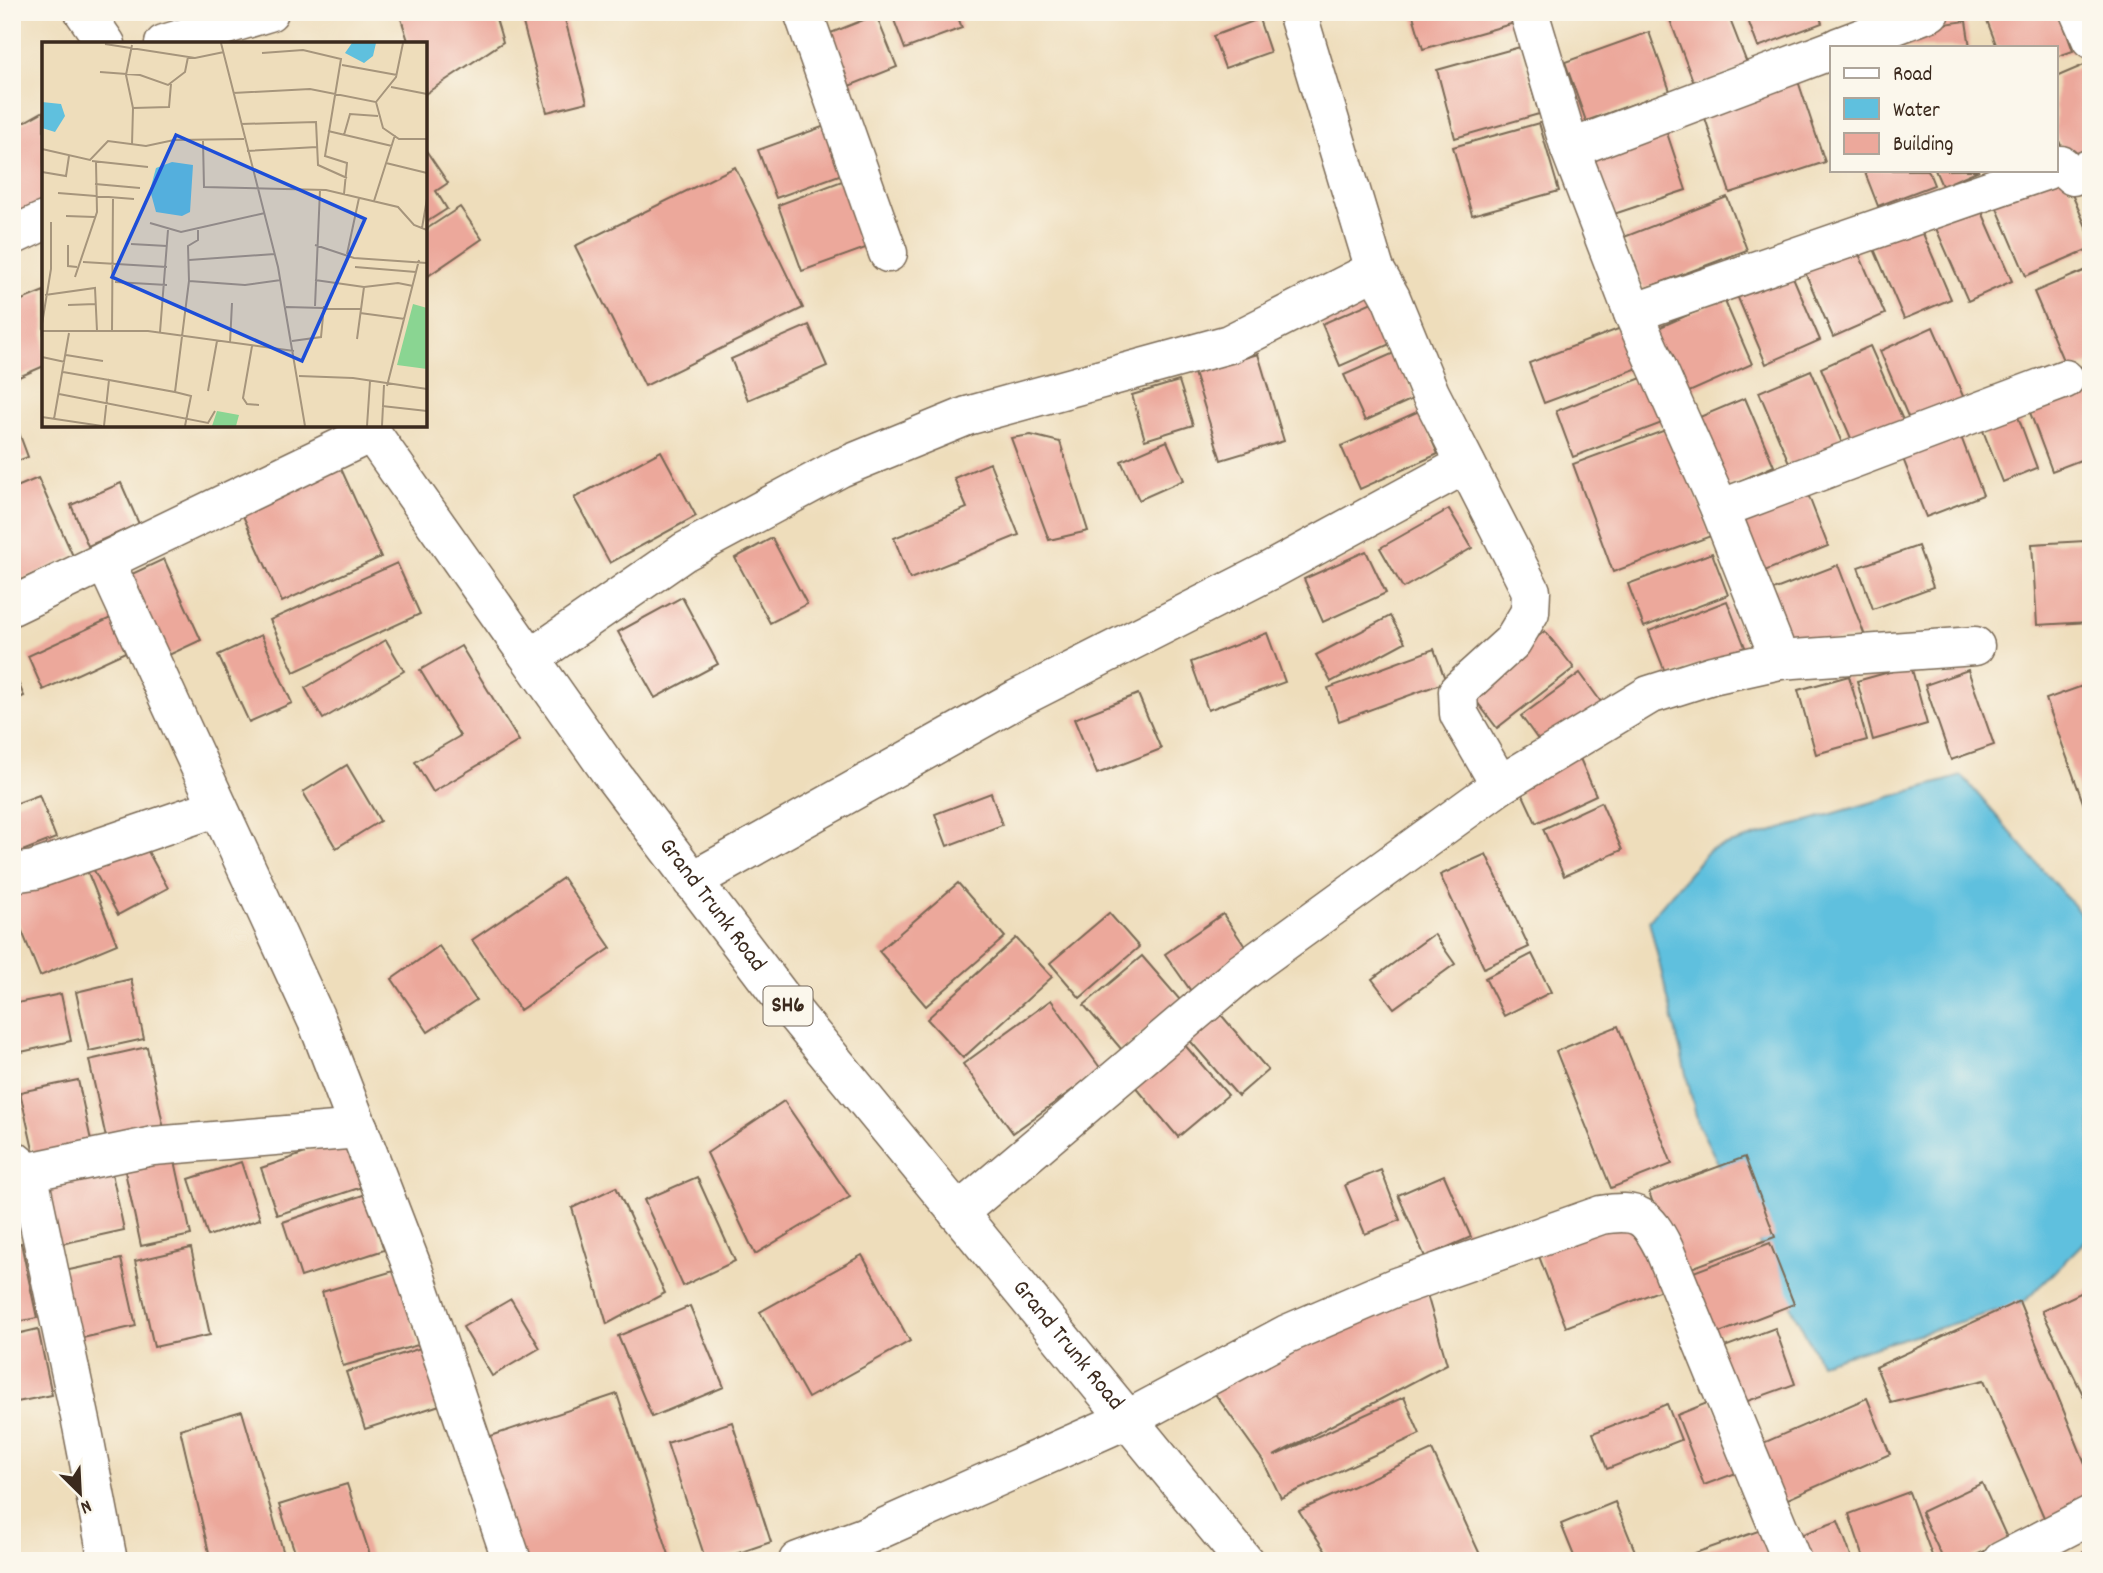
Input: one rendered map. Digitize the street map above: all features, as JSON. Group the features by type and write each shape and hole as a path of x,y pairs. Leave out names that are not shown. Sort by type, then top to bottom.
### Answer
{"street":[{"path":"84,12 105,42"},
{"path":"171,42 269,12"},
{"path":"803,12 888,253"},
{"path":"1297,12 1376,270 1391,298 1430,393 1531,591 1530,612 1512,642 1458,691 1459,714 1500,785"},
{"path":"1529,12 1570,149 1633,313 1720,509 1780,660"},
{"path":"1841,46 1930,12"},
{"path":"2079,12 2091,39"},
{"path":"1570,149 1830,51"},
{"path":"2058,166 2061,165 2073,176 2091,168"},
{"path":"1633,313 2040,172"},
{"path":"12,236 42,222"},
{"path":"531,658 684,552 840,468 967,416 1229,344 1376,270"},
{"path":"1720,509 2065,379"},
{"path":"16,594 105,561 368,429"},
{"name":"Grand Trunk Road","path":"368,429 608,769 781,997 1244,1561"},
{"path":"692,881 1017,699 1269,571 1466,464"},
{"path":"105,561 317,1021 413,1269 512,1561"},
{"path":"958,1213 1241,973 1500,785 1649,695 1712,675 1780,660 1975,646"},
{"path":"12,873 34,870 218,807"},
{"path":"108,1561 82,1426 20,1166 153,1146 359,1129"},
{"path":"798,1561 863,1537 1128,1419 1287,1334 1396,1287 1601,1214 1625,1211 1642,1218 1655,1230 1792,1561"},
{"path":"2002,1561 2091,1515"}],"water":[{"path":"1962,776 2091,926 2091,1235 2023,1303 1820,1363 1698,1124 1649,920 1709,850"}],"building":[{"path":"399,12 494,12 503,42 427,93 427,42 408,42"},
{"path":"520,12 563,12 587,102 547,112"},
{"path":"891,12 956,12 962,28 905,49"},
{"path":"1412,12 1515,12 1518,22 1423,49"},
{"path":"1667,12 1727,12 1748,66 1695,86"},
{"path":"1745,12 1818,12 1822,23 1758,47"},
{"path":"1993,12 2059,12 2073,51 2058,56 2058,46 1997,46 1985,15"},
{"path":"876,15 897,67 839,90 818,38"},
{"path":"1259,19 1270,52 1225,68 1213,36"},
{"path":"1966,21 1970,46 1895,46 1893,31"},
{"path":"1649,32 1670,91 1586,121 1565,62"},
{"path":"1520,47 1539,114 1455,138 1437,70"},
{"path":"2091,62 2091,164 2072,172 2058,139 2058,76"},
{"path":"1798,81 1825,162 1730,193 1703,112"},
{"path":"42,112 42,206 12,223 12,129"},
{"path":"839,121 856,169 776,198 758,150"},
{"path":"1539,123 1559,191 1472,215 1453,147"},
{"path":"1665,127 1686,190 1599,219 1578,157"},
{"path":"427,152 448,183 436,191 447,209 427,222"},
{"path":"735,167 803,308 645,386 575,246"},
{"path":"2061,169 2091,238 2091,248 2026,276 1993,199"},
{"path":"1865,172 1929,172 1934,185 1878,206"},
{"path":"1936,172 1974,172 1942,186"},
{"path":"850,178 874,245 802,271 778,205"},
{"path":"1727,197 1747,250 1644,289 1624,237"},
{"path":"1976,198 2012,281 1968,301 1931,217"},
{"path":"460,207 482,239 427,277 427,229"},
{"path":"1918,222 1951,299 1904,319 1871,242"},
{"path":"1853,240 1885,314 1833,337 1801,263"},
{"path":"1787,263 1820,340 1766,364 1733,286"},
{"path":"2091,268 2091,363 2068,372 2034,292"},
{"path":"42,292 42,367 12,380 12,304"},
{"path":"1724,299 1752,364 1678,397 1649,332"},
{"path":"1372,302 1390,344 1340,366 1322,324"},
{"path":"809,325 827,366 748,400 731,359"},
{"path":"1626,326 1641,367 1544,403 1529,363"},
{"path":"1933,327 1966,403 1912,426 1880,351"},
{"path":"1870,346 1903,420 1853,443 1821,368"},
{"path":"1394,353 1415,398 1365,421 1344,375"},
{"path":"1258,354 1284,441 1221,460 1194,373"},
{"path":"1811,370 1842,443 1790,465 1759,392"},
{"path":"1644,377 1662,423 1573,457 1556,411"},
{"path":"1179,381 1193,425 1145,440 1132,395"},
{"path":"2091,383 2091,456 2052,471 2028,407"},
{"path":"1745,398 1774,466 1725,488 1695,419"},
{"path":"1419,411 1438,454 1360,489 1341,446"},
{"path":"12,414 28,457 12,463"},
{"path":"2017,414 2037,468 2003,482 1982,428"},
{"path":"1671,428 1711,536 1613,572 1573,464"},
{"path":"1960,434 1983,495 1926,517 1902,456"},
{"path":"1031,435 1060,442 1088,531 1049,540 1011,438"},
{"path":"1167,441 1184,480 1139,500 1121,461"},
{"path":"661,451 696,516 610,563 574,498"},
{"path":"338,462 381,557 282,602 239,507"},
{"path":"990,463 1019,535 910,579 894,538 967,508 954,478"},
{"path":"38,478 73,556 17,582 12,571 12,489"},
{"path":"121,483 139,524 88,546 71,505"},
{"path":"1806,489 1828,546 1757,574 1735,516"},
{"path":"1449,509 1472,548 1403,588 1380,548"},
{"path":"772,538 807,604 770,623 735,558"},
{"path":"2085,541 2090,622 2037,625 2032,544"},
{"path":"1918,546 1933,587 1873,609 1858,567"},
{"path":"1366,551 1386,593 1323,622 1304,579"},
{"path":"1712,553 1728,595 1644,627 1628,584"},
{"path":"164,559 201,640 156,661 119,580"},
{"path":"397,563 420,614 294,672 270,620"},
{"path":"1838,565 1865,636 1787,648 1765,593"},
{"path":"682,597 718,664 655,698 618,632"},
{"path":"1727,601 1745,647 1667,677 1649,631"},
{"path":"117,615 132,649 43,690 28,656"},
{"path":"1390,616 1405,642 1331,682 1316,655"},
{"path":"1545,631 1574,668 1497,728 1468,690"},
{"path":"1267,633 1285,682 1208,710 1191,662"},
{"path":"261,635 292,703 249,722 218,655"},
{"path":"386,640 404,671 323,719 305,688"},
{"path":"461,646 519,741 433,792 415,762 460,736 420,670"},
{"path":"1434,649 1446,682 1339,721 1328,688"},
{"path":"1911,666 1927,724 1873,740 1857,681"},
{"path":"12,669 24,696 12,702"},
{"path":"1968,670 1994,745 1951,760 1925,685"},
{"path":"1580,673 1607,710 1547,752 1521,716"},
{"path":"1849,676 1867,740 1816,754 1798,690"},
{"path":"2091,683 2091,822 2090,822 2046,699"},
{"path":"1138,694 1161,749 1097,774 1074,719"},
{"path":"1578,754 1596,795 1536,823 1517,782"},
{"path":"347,765 380,821 336,848 303,792"},
{"path":"991,793 1002,825 947,846 935,814"},
{"path":"39,795 56,838 12,855 12,805"},
{"path":"1601,802 1622,850 1564,876 1543,829"},
{"path":"139,835 168,888 118,915 90,863"},
{"path":"1486,854 1529,947 1484,968 1440,875"},
{"path":"84,863 117,944 40,976 12,906 12,892"},
{"path":"563,878 611,948 520,1010 472,940"},
{"path":"958,883 1005,937 926,1006 879,951"},
{"path":"1109,913 1139,947 1080,998 1050,963"},
{"path":"1223,914 1248,951 1191,991 1165,954"},
{"path":"1434,934 1455,964 1394,1008 1372,979"},
{"path":"1016,938 1052,977 963,1058 927,1019"},
{"path":"439,946 476,1000 428,1032 392,979"},
{"path":"1532,954 1551,992 1504,1016 1485,978"},
{"path":"1142,956 1180,1000 1122,1050 1084,1005"},
{"path":"131,979 144,1039 89,1051 76,992"},
{"path":"61,994 71,1041 12,1054 12,1004"},
{"path":"1051,1000 1101,1069 1013,1133 963,1064"},
{"path":"1217,1010 1268,1070 1238,1096 1186,1036"},
{"path":"1618,1026 1672,1164 1611,1188 1556,1051"},
{"path":"1183,1043 1228,1095 1178,1137 1134,1085"},
{"path":"147,1047 165,1134 108,1147 89,1060"},
{"path":"78,1080 93,1150 36,1163 20,1092"},
{"path":"784,1101 850,1197 755,1254 707,1153"},
{"path":"350,1138 365,1186 277,1215 261,1168"},
{"path":"173,1151 191,1235 141,1246 123,1162"},
{"path":"1745,1157 1775,1237 1678,1273 1649,1192"},
{"path":"241,1162 260,1219 208,1236 189,1179"},
{"path":"110,1164 124,1230 52,1246 38,1180"},
{"path":"1381,1170 1400,1220 1365,1234 1345,1185"},
{"path":"1444,1175 1471,1237 1425,1257 1398,1195"},
{"path":"697,1177 735,1261 683,1286 644,1200"},
{"path":"616,1187 665,1293 607,1324 572,1208"},
{"path":"366,1194 384,1250 301,1277 283,1222"},
{"path":"1635,1214 1664,1289 1566,1327 1537,1251"},
{"path":"21,1243 37,1318 12,1323 12,1245"},
{"path":"1770,1243 1794,1304 1706,1338 1683,1276"},
{"path":"191,1248 210,1335 154,1347 135,1261"},
{"path":"862,1255 910,1341 808,1398 760,1312"},
{"path":"121,1259 136,1326 69,1341 55,1273"},
{"path":"397,1270 418,1345 343,1366 322,1292"},
{"path":"2091,1288 2091,1411 2042,1311"},
{"path":"1426,1291 1447,1364 1274,1456 1404,1397 1420,1434 1281,1498 1263,1461 1210,1387"},
{"path":"511,1299 540,1348 492,1376 463,1327"},
{"path":"2019,1301 2091,1478 2091,1493 2046,1522 1984,1380 1891,1403 1876,1367"},
{"path":"690,1306 724,1387 652,1417 618,1336"},
{"path":"1775,1328 1795,1384 1731,1407 1711,1352"},
{"path":"38,1329 52,1395 12,1403 12,1335"},
{"path":"427,1346 446,1403 365,1429 346,1372"},
{"path":"617,1394 671,1561 522,1561 482,1439"},
{"path":"1867,1398 1890,1454 1772,1506 1747,1450"},
{"path":"1712,1401 1739,1472 1704,1485 1677,1415"},
{"path":"1667,1404 1681,1440 1607,1469 1593,1433"},
{"path":"242,1411 286,1561 211,1561 180,1429"},
{"path":"732,1422 771,1542 715,1561 706,1561 667,1443"},
{"path":"1432,1450 1483,1561 1332,1561 1299,1511"},
{"path":"1982,1483 2008,1540 1964,1561 1944,1561 1921,1512"},
{"path":"347,1484 372,1561 298,1561 279,1505"},
{"path":"1909,1492 1934,1561 1865,1561 1849,1514"},
{"path":"1615,1502 1639,1561 1576,1561 1561,1524"},
{"path":"1838,1521 1853,1561 1788,1561 1781,1542"},
{"path":"1761,1530 1772,1561 1675,1561 1675,1560"},
{"path":"2091,1549 2091,1561 2062,1561"}]}
